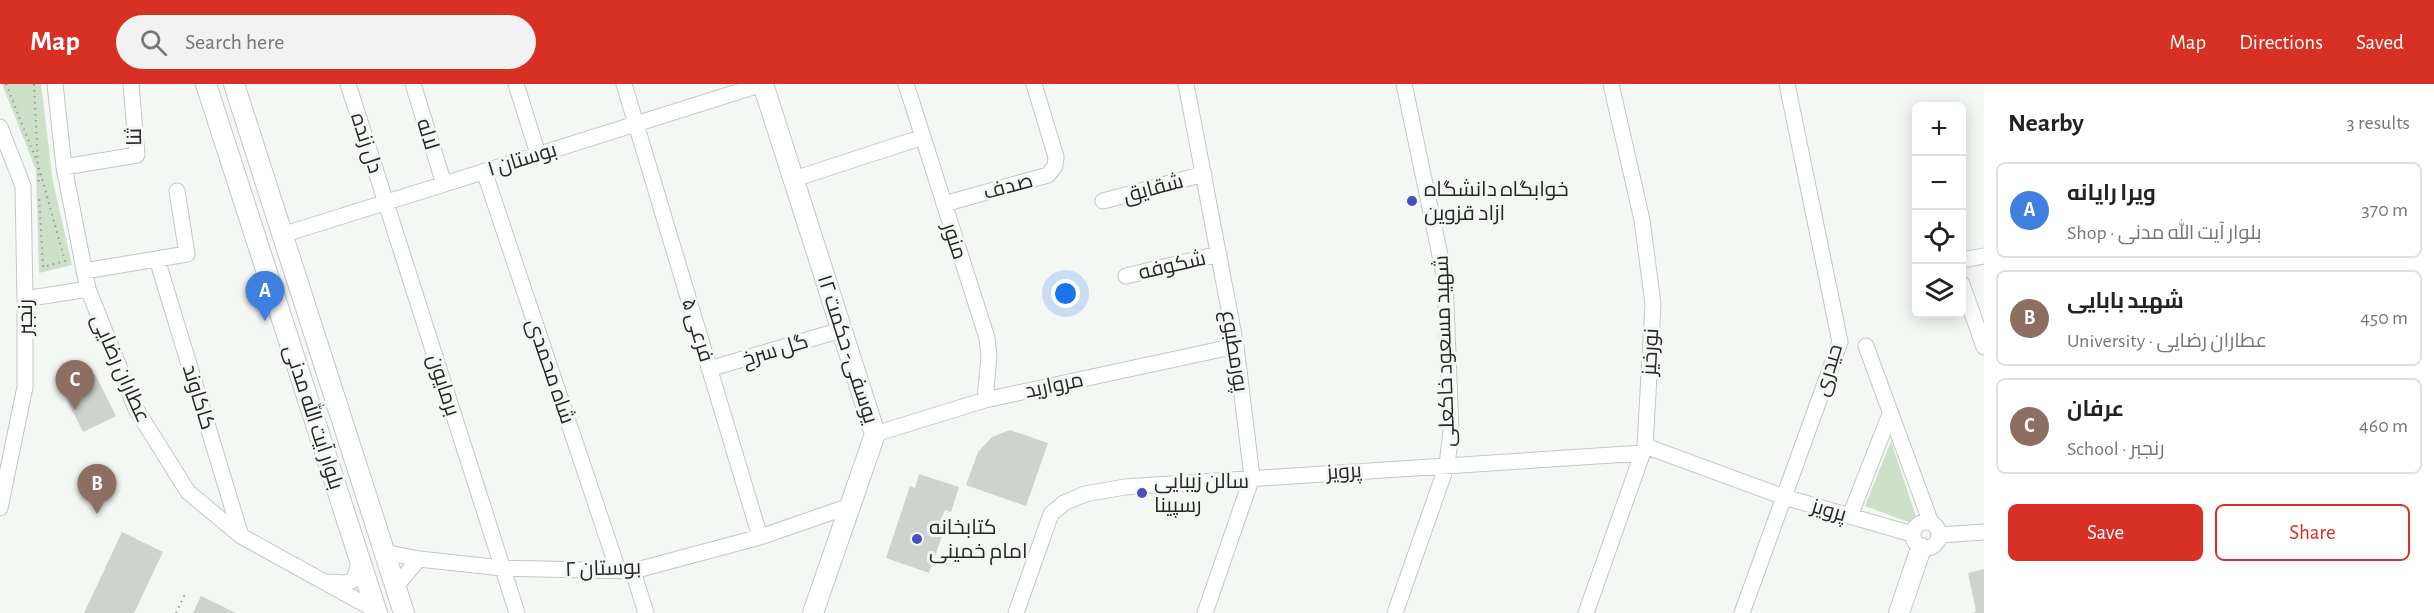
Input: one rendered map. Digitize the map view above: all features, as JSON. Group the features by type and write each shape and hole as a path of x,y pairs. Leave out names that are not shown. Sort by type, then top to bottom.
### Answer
{"street":[{"name":"عطاران رضایی","path":"55,84 64,167 88,289 141,419 188,492 241,536 377,612"},
{"name":"ثنا","path":"64,167 137,155 131,84"},
{"name":"بلوار آیت الله مدنی","path":"206,84 377,612"},
{"name":"بلوار آیت الله مدنی","path":"234,84 404,613"},
{"name":"دل زنده","path":"348,84 386,202"},
{"name":"لاله","path":"413,84 444,184"},
{"path":"516,84 538,154"},
{"name":"فرعی ۵","path":"624,84 760,537"},
{"name":"بوستان ۱","path":"282,235 763,84"},
{"name":"یوسفی- حکمت ۱۲","path":"763,84 875,434 813,613"},
{"name":"منور","path":"906,84 987,338 989,356 985,400"},
{"name":"صدف","path":"944,204 1048,175 1055,166 1056,157 1034,84"},
{"name":"پورمطبوع","path":"1186,84 1236,346 1252,477 1205,613"},
{"name":"شهید مسعود خاکعلی","path":"1395,613 1448,465 1451,430 1445,279 1404,84"},
{"name":"نورخیز","path":"1586,613 1644,449 1653,304 1642,220 1611,84"},
{"name":"حیدری","path":"1742,613 1840,342 1787,84"},
{"name":"رنجبر","path":"0,127 23,186 25,299 25,387 0,508"},
{"path":"794,179 923,137"},
{"name":"شاه محمدی","path":"484,171 626,571 646,613"},
{"name":"شقایق","path":"1103,201 1203,174"},
{"path":"84,271 187,254 177,191"},
{"name":"برمایون","path":"386,202 517,613"},
{"name":"شکوفه","path":"1126,276 1219,254"},
{"path":"1966,259 1984,256"},
{"name":"کاکاوند","path":"157,259 241,536"},
{"path":"25,299 88,289"},
{"path":"1966,295 1984,347"},
{"name":"گل سرخ","path":"709,369 842,330"},
{"name":"مروارید","path":"875,434 985,400 1236,346"},
{"path":"1866,346 1935,529 1936,543 1932,547 1917,541"},
{"path":"306,394 331,387"},
{"path":"1850,516 1890,414"},
{"name":"پرویز","path":"1017,613 1050,514 1064,503 1084,494 1115,489 1252,477 1448,465 1644,449 1784,497 1850,516 1917,541"},
{"name":"بوستان ۲","path":"384,552 419,559 502,568 626,571 760,537 850,506"},
{"path":"1899,613 1917,541 1916,526 1920,523 1935,529 1984,532"},
{"path":"396,586 419,559"},
{"path":"325,582 346,583 354,580 360,560"}],"path":[{"path":"6,84 38,164 65,261 43,267 39,175 38,164 34,84"},
{"path":"176,613 186,591"}],"green space":[{"path":"2,84 41,84 53,182 72,265 39,273 36,170"},
{"path":"1891,441 1919,526 1865,506"}],"building":[{"path":"95,374 116,416 83,432 62,390"},
{"path":"1010,430 1048,443 1026,506 966,485 978,452 992,437"},
{"name":"کتابخانه امام خمینی","path":"919,474 959,487 951,512 945,510 942,517 948,519 929,573 886,558 910,486 915,488"},
{"path":"122,532 163,552 134,613 84,613"},
{"path":"1984,569 1984,613 1972,613 1976,611 1968,573"},
{"path":"201,596 236,613 193,613"}],"place":[{"name":"خوابگاه دانشگاه ازاد قزوین","path":"1412,201"},
{"name":"ویرا رایانه","path":"265,321"},
{"name":"عرفان","path":"75,410"},
{"name":"سالن زیبایی رسپینا","path":"1142,493"},
{"name":"شهید بابایی","path":"97,514"},
{"name":"کتابخانه امام خمینی","path":"917,539"}]}
